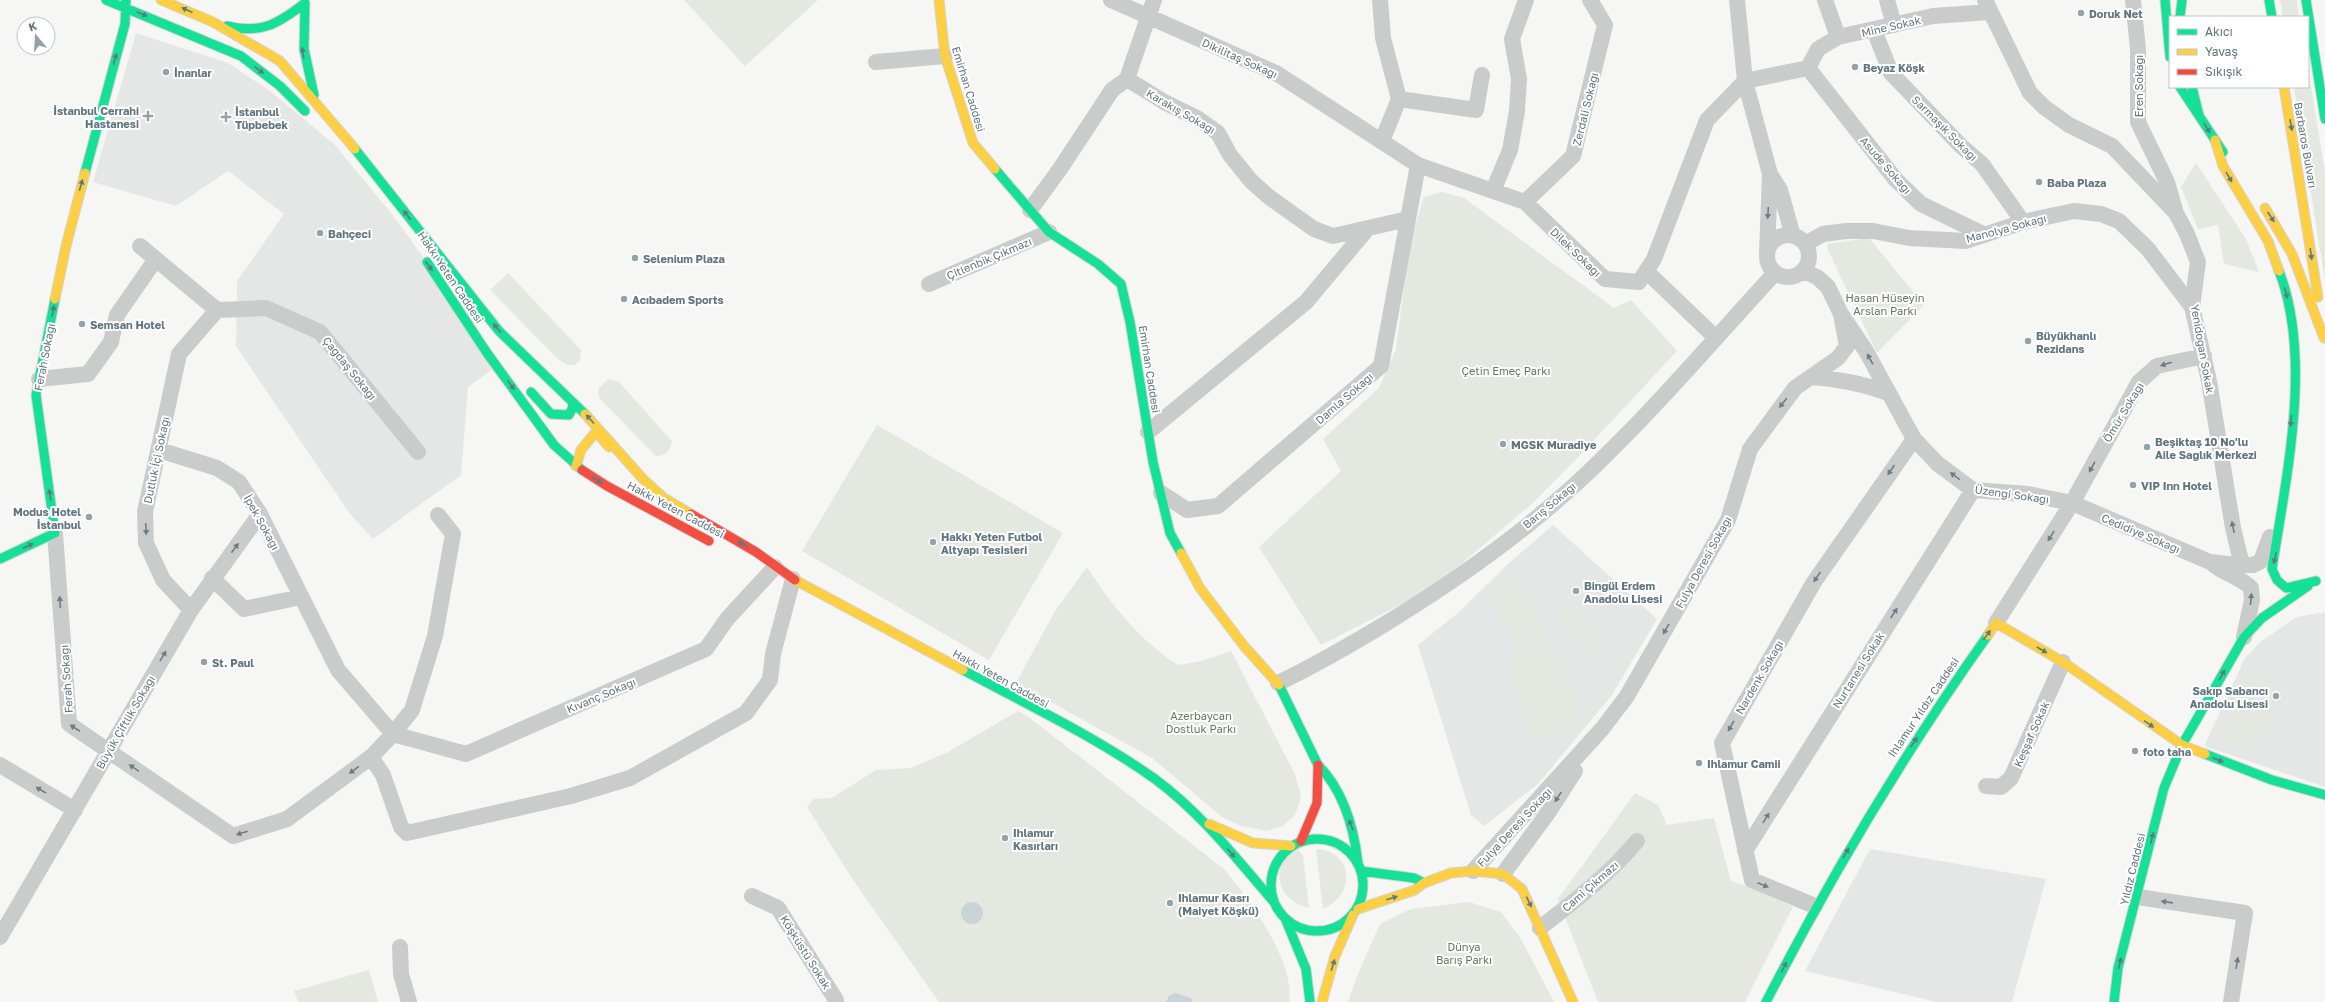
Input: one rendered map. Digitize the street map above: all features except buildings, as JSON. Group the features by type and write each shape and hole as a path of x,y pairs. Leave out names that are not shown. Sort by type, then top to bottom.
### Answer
{"main road":[{"path":"106,0 126,4 241,56 280,86 310,118"},
{"name":"Hakkı Yeten Caddesi","path":"161,0 213,22 283,58 317,104 349,141 499,330 572,402 643,479 664,498 756,552 793,579 1104,746 1156,780 1206,823 1273,901"},
{"name":"Emirhan Caddesi","path":"939,0 945,56 973,143 1049,232 1098,264 1121,284 1130,322 1148,432 1160,493 1170,533 1200,588 1244,646 1278,683 1318,765 1327,772 1345,811 1356,840 1360,867"},
{"path":"2165,0 2169,46"},
{"path":"2180,16 2182,0"},
{"path":"2269,0 2272,16"},
{"path":"2306,0 2309,16"},
{"path":"213,22 244,31 267,28 287,18 306,2"},
{"path":"294,33 306,2"},
{"path":"306,2 302,44 305,67 317,104"},
{"name":"Ferah Sokağı","path":"55,534 36,395 66,246 124,24 126,4"},
{"path":"2309,19 2325,119"},
{"path":"280,86 283,58"},
{"path":"2316,63 2325,80"},
{"path":"2181,88 2238,172"},
{"path":"2192,88 2199,115"},
{"name":"Barbaros Bulvarı","path":"2284,88 2305,208 2325,349"},
{"path":"2215,140 2223,166 2268,241 2282,278 2295,334 2296,373 2287,474 2272,569 2273,576 2286,588 2316,581"},
{"path":"2262,203 2283,236 2324,338"},
{"name":"Hakkı Yeten Caddesi","path":"420,254 487,353 554,445 576,466 607,486 717,545"},
{"path":"487,353 515,375"},
{"path":"525,386 551,414 569,415 574,407 572,402"},
{"path":"576,466 581,450 587,441 594,434 600,435 625,467 643,479"},
{"path":"0,559 55,534"},
{"name":"Hakkı Yeten Caddesi","path":"752,560 775,567"},
{"name":"Yıldız Caddesi","path":"2114,1002 2118,968 2138,898 2164,788 2182,745 2244,637 2262,618 2325,575"},
{"path":"1996,623 2063,662 2182,745 2272,780 2325,795"},
{"name":"Ihlamur Yıldız Caddesi","path":"1766,1002 1815,906 1902,760 1960,672 1996,623"},
{"name":"Emirhan Caddesi","path":"1301,841 1318,799 1319,786 1316,776 1318,765"},
{"name":"Hakkı Yeten Caddesi","path":"1206,823 1253,843 1291,846"},
{"path":"1310,1002 1308,976 1301,954 1285,918 1273,901 1271,891 1272,874 1277,861 1291,846 1301,841 1324,839 1333,841 1351,853 1360,867 1364,894 1335,956 1322,1002"},
{"path":"1360,867 1414,878 1424,882"},
{"name":"Fulya Deresi Sokağı","path":"1355,912 1415,890 1424,882 1451,873 1473,871 1503,874"},
{"path":"1503,874 1522,889 1573,1002"},
{"path":"1285,918 1299,928 1311,931 1324,931 1336,927 1355,912"}],"street":[{"name":"Dikilitaş Sokağı","path":"1111,0 1146,17 1276,73 1418,165"},
{"path":"1030,210 1112,90 1127,79 1146,17 1154,0"},
{"path":"1380,0 1383,38 1398,98 1382,141"},
{"path":"1493,191 1510,150 1517,111 1519,79 1512,39 1526,0"},
{"name":"Zerdali Sokağı","path":"1525,202 1573,156 1605,25 1590,0"},
{"path":"1737,0 1745,81 1770,174 1780,190 1799,240 1809,258 1803,271 1790,277 1784,277 1775,272 1768,265 1767,253 1770,174"},
{"path":"1825,0 1838,37"},
{"path":"1887,0 1894,25"},
{"name":"Eren Sokağı","path":"2133,0 2138,50 2138,122 2167,182 2176,213"},
{"name":"Mine Sokak","path":"1808,68 1818,49 1838,37 1932,16 1987,6"},
{"name":"Yenidoğan Sokak","path":"1987,6 2030,93 2044,107 2069,125 2112,146 2176,213 2187,234 2198,262 2192,307 2204,356 2233,528 2242,565"},
{"name":"Sarmaşık Sokağı","path":"1874,30 1891,74 1961,146 1982,164 2023,222"},
{"path":"876,62 945,56"},
{"path":"1745,81 1808,68"},
{"name":"Asude Sokağı","path":"1808,68 1896,180 1921,204 1985,235"},
{"path":"1398,98 1476,110 1482,75"},
{"name":"Karakış Sokağı","path":"1127,79 1166,103 1197,118 1218,133 1230,155 1251,181 1269,197 1314,230 1333,236 1408,219"},
{"name":"Dilek Sokağı","path":"1418,165 1525,202 1604,279 1639,282 1654,260 1679,198 1707,120 1745,81"},
{"name":"Damla Sokağı","path":"1160,493 1187,510 1218,506 1381,366 1418,165"},
{"name":"Manolya Sokağı","path":"1799,240 1823,234 1846,231 1874,231 1909,238 1966,241 2023,222 2074,212 2101,214 2119,221 2148,249 2192,307"},
{"path":"1148,432 1306,302 1368,228"},
{"name":"Çitlenbik Çıkmazı","path":"929,284 1049,232"},
{"path":"1767,253 1774,241 1780,237 1799,240"},
{"path":"140,246 217,310"},
{"path":"39,379 88,374 111,342 116,315 156,259"},
{"path":"1646,271 1715,337"},
{"name":"Üzengi Sokağı","path":"1803,271 1817,277 1828,287 1914,439 1938,464 1973,490 2028,494 2072,504"},
{"name":"Barış Sokağı","path":"1278,683 1313,667 1433,596 1534,518 1599,462 1651,409 1775,272"},
{"name":"Çağdaş Sokağı","path":"217,310 266,308 320,332 418,452"},
{"name":"Dutluk İçi Sokağı","path":"190,610 163,580 146,543 145,512 179,354 217,310"},
{"name":"Fulya Deresi Sokağı","path":"1473,871 1602,729 1628,696 1728,520 1750,449 1795,388 1838,358 1847,346 1842,314"},
{"name":"Ömür Sokağı","path":"2072,504 2139,382 2157,366 2204,356"},
{"path":"1812,377 1841,379 1864,383 1888,393"},
{"name":"Nardenk Sokağı","path":"1815,906 1752,880 1722,743 1814,582 1914,439"},
{"name":"İpek Sokağı","path":"159,450 217,468 239,482 260,514 338,670 393,734"},
{"name":"Nurtanesi Sokak","path":"1745,851 1973,490"},
{"path":"1996,623 2072,504"},
{"name":"Cedidiye Sokağı","path":"2072,504 2210,562 2242,565 2253,565 2261,561 2280,520"},
{"name":"Büyük Çiftlik Sokağı","path":"0,937 190,610 260,514"},
{"path":"108,750 233,836 287,818 371,757 393,734 412,710 437,629 453,534 438,515"},
{"name":"Ferah Sokağı","path":"55,534 69,724 108,750"},
{"name":"Cedidiye Sokağı","path":"2210,562 2221,572 2246,583 2251,588 2252,600 2244,637"},
{"name":"Kıvanç Sokağı","path":"393,734 466,754 606,693 706,649 727,619 775,567"},
{"path":"212,578 244,609 301,597"},
{"path":"371,757 383,775 401,827 407,832 571,796 630,778 746,713 770,680 773,654 793,579"},
{"name":"Keşşaf Sokak","path":"1986,786 2001,787 2011,778 2063,662"},
{"name":"Fulya Deresi Sokağı","path":"1503,874 1550,810 1602,729"},
{"path":"0,766 75,810"},
{"name":"Cami Çıkmazı","path":"1540,928 1587,891 1624,858 1637,841"},
{"name":"Köşküstü Sokak","path":"752,896 778,908 839,1001"},
{"path":"2138,898 2245,913 2231,1002"},
{"path":"400,947 401,974 409,1002"}],"shaded area":[{"path":"136,33 228,63 270,91 335,145 395,218 423,257 493,369 468,387 461,475 373,539 350,514 236,346 237,281 284,214 228,171 176,206 93,182"},
{"path":"1553,525 1657,619 1612,695 1538,784 1484,826 1471,815 1418,645 1459,612 1509,563"},
{"name":"Sakıp Sabancı Anadolu Lisesi","path":"2325,612 2325,787 2204,746 2245,658 2260,642 2297,617"},
{"path":"1870,849 2046,879 2012,1002 1937,1002 1805,971"},
{"path":"972,902 980,905 983,913 980,921 972,924 964,921 961,913 964,905"},
{"path":"1175,993 1191,998 1193,1002 1166,1002 1169,996"}],"green space":[{"path":"684,0 818,0 745,66"},
{"path":"2280,0 2297,0 2299,16 2283,16"},
{"path":"2309,74 2325,172 2325,281 2294,88 2309,88"},
{"path":"2196,163 2246,239 2259,272 2224,264 2218,225 2198,229 2181,187"},
{"name":"Çetin Emeç Parkı","path":"1442,192 1464,198 1614,308 1631,300 1677,351 1534,502 1433,588 1321,645 1259,547 1341,471 1323,439 1379,388 1396,349 1410,242 1424,197"},
{"name":"Hasan Hüseyin Arslan Parkı","path":"1869,238 1924,305 1877,353 1827,248 1828,244"},
{"path":"508,273 581,350 580,360 575,365 567,365 557,358 490,290"},
{"path":"608,379 619,382 672,441 667,452 656,456 599,398 598,389"},
{"name":"Hakkı Yeten Futbol Altyapı Tesisleri","path":"877,425 1063,533 989,660 802,551"},
{"name":"Azerbaycan Dostluk Parkı","path":"1087,567 1106,595 1127,621 1151,645 1178,665 1202,661 1231,651 1295,774 1301,797 1295,815 1283,826 1267,831 1241,826 1222,817 1152,758 1016,683 1055,611"},
{"path":"1512,575 1546,626 1519,644 1485,593"},
{"path":"1569,604 1604,636 1589,653 1554,621"},
{"path":"1542,631 1584,722 1532,743 1508,656"},
{"path":"2250,674 2283,689 2253,753 2220,738"},
{"name":"Ihlamur Kasırları","path":"1018,711 1030,718 1224,869 1246,897 1278,950 1289,986 1289,1002 939,1002 853,880 807,807 814,799 832,798 876,770 911,768 948,752"},
{"path":"1635,793 1658,805 1667,825 1714,818 1731,881 1765,892 1793,907 1745,1002 1598,1002 1558,899"},
{"path":"1316,849 1328,851 1337,857 1343,864 1346,873 1346,883 1342,893 1334,902 1323,909"},
{"path":"1298,850 1303,855 1309,908 1298,904 1290,898 1283,891 1280,882 1279,873 1282,864 1288,856"},
{"name":"Dünya Barış Parkı","path":"1469,902 1501,912 1521,939 1554,1002 1348,1002 1357,976 1380,924 1411,909"},
{"path":"369,970 378,1002 298,1002 294,991"}],"traffic: fast":[{"path":"106,0 241,56 280,86 305,111"},
{"path":"85,173 125,24 126,0"},
{"path":"2165,0 2169,46"},
{"path":"2180,16 2182,0"},
{"path":"2269,0 2272,16"},
{"path":"2306,0 2309,16"},
{"path":"305,3 304,49 314,95"},
{"path":"227,26 250,29 260,28 278,22 305,3"},
{"path":"2309,19 2325,119"},
{"path":"2181,88 2223,152"},
{"path":"2192,88 2199,115"},
{"path":"355,149 499,331 585,414"},
{"path":"995,169 1049,232 1098,264 1121,284 1130,322 1153,462 1170,533 1181,553"},
{"path":"427,262 487,353 554,445 582,470"},
{"path":"2279,271 2289,305 2294,342 2295,380 2294,419 2284,496 2272,569 2277,580 2286,588 2316,581"},
{"path":"0,559 55,533 36,395 55,299"},
{"path":"531,392 551,414 569,415 573,407 572,402"},
{"path":"2244,637 2262,618 2308,586"},
{"path":"1766,1002 1843,860 1899,769 1957,679 1988,635"},
{"path":"2114,1002 2118,968 2164,788 2182,745 2244,637"},
{"path":"963,670 1085,735 1155,779 1172,792 1203,821 1232,852 1273,901"},
{"path":"1279,685 1318,765 1327,775 1341,798 1354,836 1358,863"},
{"path":"2205,754 2272,780 2325,795"},
{"path":"1317,839 1335,842 1350,852 1360,867 1363,885 1360,903 1350,918 1335,928 1317,931 1299,928 1284,918 1274,903 1271,885 1274,867 1284,852 1299,842 1317,839"},
{"path":"1361,871 1414,878 1424,883"},
{"path":"1285,918 1306,969 1310,1002"}],"traffic: slow":[{"path":"161,0 213,22 280,61 355,149"},
{"path":"939,0 945,56 973,143 995,169"},
{"path":"2284,88 2318,297"},
{"path":"2215,140 2223,166 2268,241 2279,271"},
{"path":"55,299 66,246 85,173"},
{"path":"2265,208 2292,254 2324,338"},
{"path":"585,414 643,479 664,498 691,514"},
{"path":"576,466 581,450 594,434 599,435 609,447"},
{"path":"1181,553 1200,588 1244,646 1279,685"},
{"path":"795,580 963,670"},
{"path":"1988,635 1996,623 2063,662 2182,745 2205,754"},
{"path":"1209,824 1253,843 1291,846"},
{"path":"1358,909 1415,890 1424,883 1451,873 1473,871 1503,874 1522,889 1573,1002"},
{"path":"1322,1002 1335,956 1353,915"}],"traffic: jam":[{"path":"582,470 607,486 709,541"},
{"path":"691,514 756,552 795,580"},
{"path":"1301,841 1317,803 1318,765"}],"place":[{"name":"Doruk Net","path":"2081,13"},
{"name":"Beyaz Köşk","path":"1855,67"},
{"name":"İnanlar","path":"166,72"},
{"name":"İstanbul Cerrahi Hastanesi","path":"148,116"},
{"name":"İstanbul Tüpbebek","path":"226,117"},
{"name":"Baba Plaza","path":"2039,182"},
{"name":"Bahçeci","path":"320,233"},
{"name":"Selenium Plaza","path":"635,258"},
{"name":"Acıbadem Sports","path":"624,299"},
{"name":"Semsan Hotel","path":"82,324"},
{"name":"Büyükhanlı Rezidans","path":"2028,341"},
{"name":"MGSK Muradiye","path":"1503,444"},
{"name":"Beşiktaş 10 No'lu Aile Sağlık Merkezi","path":"2147,447"},
{"name":"VIP Inn Hotel","path":"2133,485"},
{"name":"Modus Hotel İstanbul","path":"89,517"},
{"name":"Hakkı Yeten Futbol Altyapı Tesisleri","path":"933,542"},
{"name":"Bingül Erdem Anadolu Lisesi","path":"1576,591"},
{"name":"St. Paul","path":"204,662"},
{"name":"Sakıp Sabancı Anadolu Lisesi","path":"2276,696"},
{"name":"foto taha","path":"2135,751"},
{"name":"Ihlamur Camii","path":"1699,763"},
{"name":"Ihlamur Kasırları","path":"1005,838"},
{"name":"Ihlamur Kasrı (Maiyet Köşkü)","path":"1170,903"}]}
